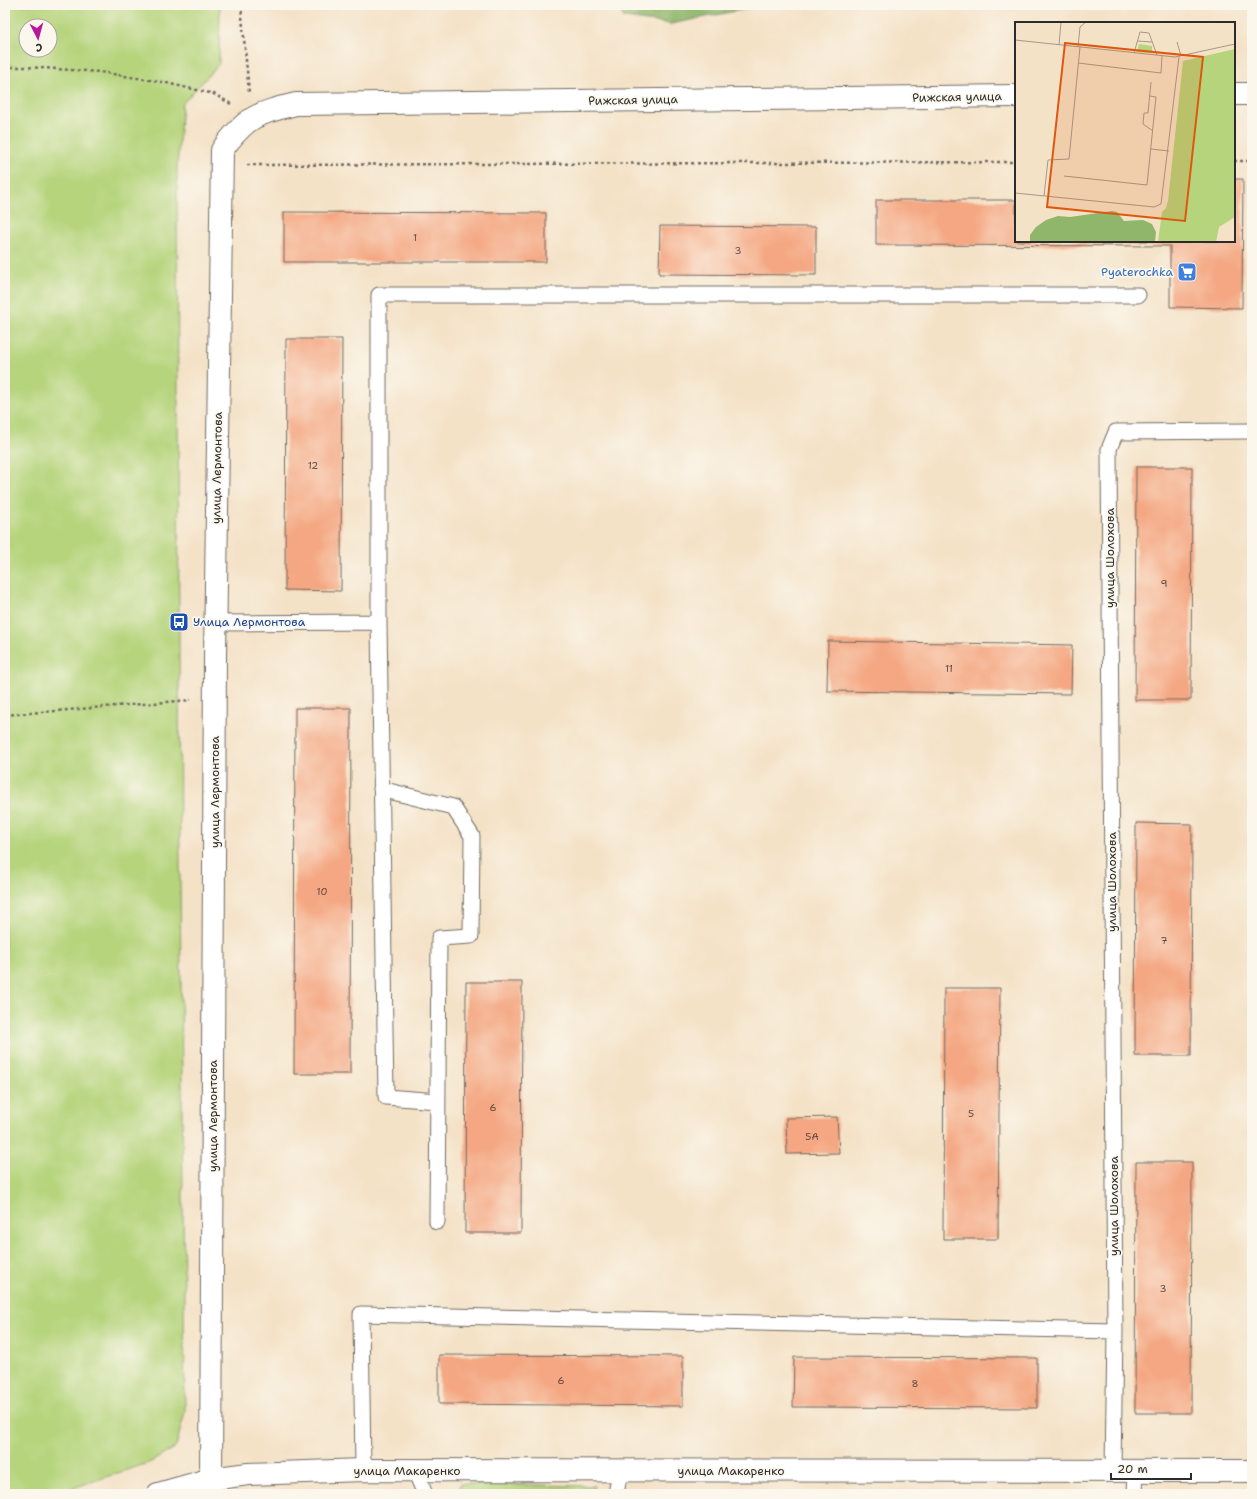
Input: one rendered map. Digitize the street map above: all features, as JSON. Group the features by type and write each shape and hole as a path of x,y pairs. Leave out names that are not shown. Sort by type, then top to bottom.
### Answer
{"street":[{"path":"1235,94 1252,94"},
{"name":"Рижская улица","path":"252,117 274,109 296,104 1015,96"},
{"name":"улица Лермонтова","path":"201,1486 215,698 220,165 222,150 235,131 252,117"},
{"name":"улица Макаренко","path":"158,1494 201,1486 248,1474 363,1470 1252,1471"}],"lane":[{"path":"438,1102 386,1097 379,622 379,295 1138,295"},
{"name":"улица Шолохова","path":"1113,1470 1115,1331 1109,449 1116,432 1252,431"},
{"path":"216,623 379,622"},
{"path":"382,789 453,808 472,836 471,936 438,938 437,1222"},
{"path":"363,1470 361,1314 1115,1331"},
{"path":"1136,1470 1136,1494"},
{"path":"415,1471 425,1494"},
{"path":"616,1494 620,1471"}],"path":[{"path":"241,5 252,117"},
{"path":"5,67 100,72 162,82 214,94 252,117"},
{"path":"1235,162 1252,161"},
{"path":"220,165 1015,162"},
{"path":"5,715 215,698"}],"green space":[{"path":"5,5 220,5 219,64 182,104 177,168 180,872 185,1411 176,1447 151,1462 55,1494 5,1494"},
{"path":"617,5 766,5 671,24 624,18"},
{"path":"460,1484 594,1486 593,1494 458,1494"}],"building":[{"path":"1235,179 1243,179 1242,308 1170,307 1170,246 876,245 876,200 1015,200 1015,242 1235,242"},
{"path":"284,212 546,213 546,262 284,262"},
{"path":"660,226 816,227 816,275 659,274"},
{"path":"286,339 342,339 341,591 285,590"},
{"path":"1136,467 1192,467 1191,700 1135,700"},
{"path":"828,641 1072,645 1071,694 827,691"},
{"path":"295,708 351,708 350,1074 294,1074"},
{"path":"1136,823 1192,824 1191,1056 1135,1056"},
{"path":"466,982 522,982 521,1233 465,1233"},
{"path":"944,988 1000,988 998,1239 943,1239"},
{"path":"837,1117 839,1153 787,1154 786,1118"},
{"path":"1136,1162 1192,1162 1191,1413 1135,1413"},
{"path":"439,1355 683,1356 683,1406 439,1404"},
{"path":"794,1357 1037,1358 1037,1408 793,1407"}],"place":[{"name":"Pyaterochka","path":"1187,272"},
{"name":"Улица Лермонтова","path":"179,622"}]}
